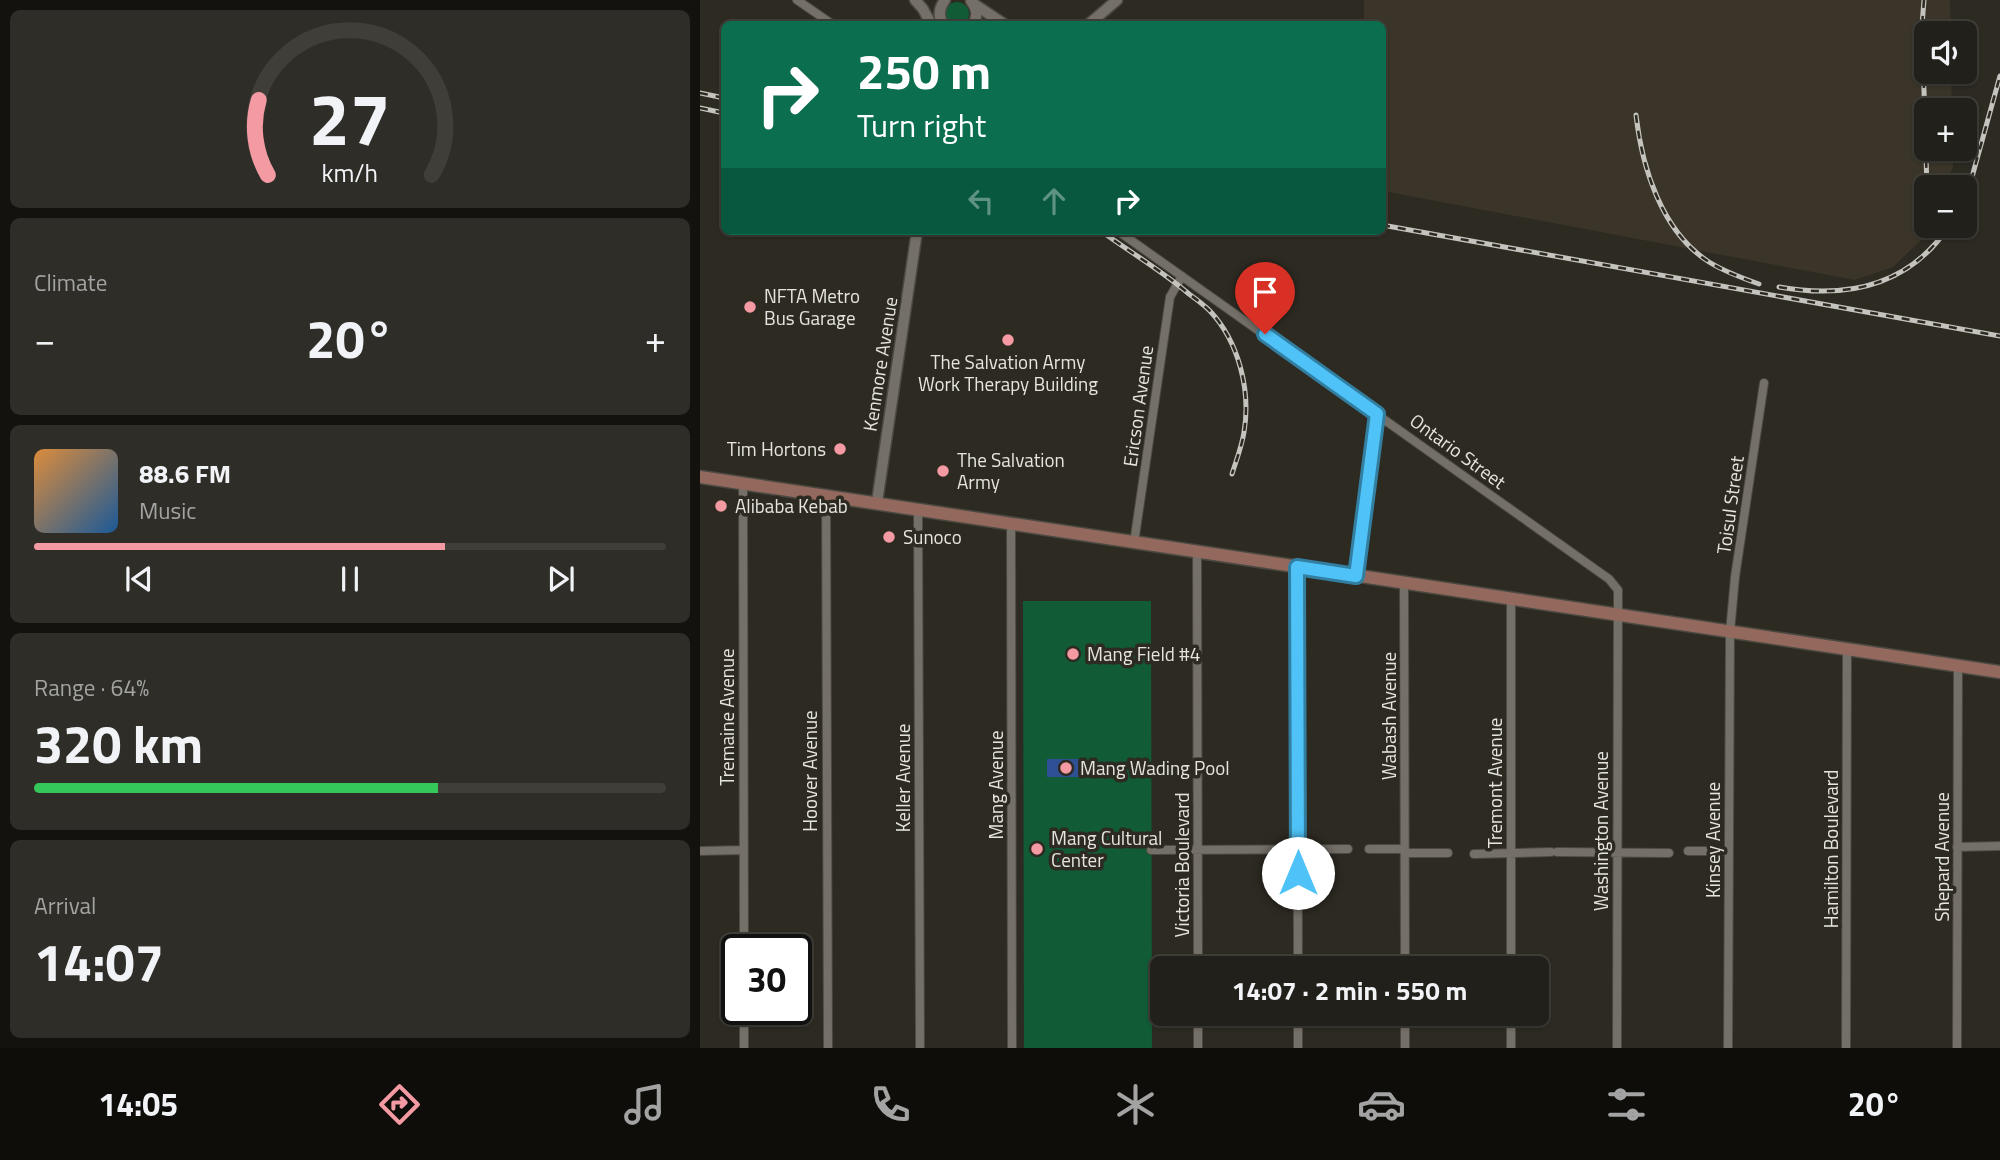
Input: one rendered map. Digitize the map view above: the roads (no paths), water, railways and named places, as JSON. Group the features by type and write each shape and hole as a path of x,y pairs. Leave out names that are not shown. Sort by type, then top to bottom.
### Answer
{"main road":[{"path":"700,477 2000,672"}],"street":[{"path":"797,0 828,21"},
{"path":"915,0 934,21"},
{"path":"1092,21 1117,0"},
{"path":"972,2 976,16 974,21"},
{"path":"972,2 1000,21"},
{"path":"937,21 943,4"},
{"name":"Kenmore Avenue","path":"877,502 916,235"},
{"name":"Ontario Street","path":"1124,235 1609,579 1618,590 1617,615"},
{"name":"Ericson Avenue","path":"1134,543 1170,297 1182,276"},
{"name":"Toisul Street","path":"1730,632 1735,577 1764,383"},
{"path":"1356,576 1377,414"},
{"name":"Tremaine Avenue","path":"743,483 744,934"},
{"name":"Hoover Avenue","path":"826,495 828,1048"},
{"name":"Keller Avenue","path":"918,509 920,1048"},
{"name":"Mang Avenue","path":"1011,523 1012,1048"},
{"name":"Victoria Boulevard","path":"1198,552 1198,956"},
{"path":"1297,567 1298,956"},
{"name":"Wabash Avenue","path":"1404,583 1405,956"},
{"name":"Tremont Avenue","path":"1511,599 1511,956"},
{"name":"Washington Avenue","path":"1617,615 1617,1048"},
{"name":"Kinsey Avenue","path":"1728,1048 1730,632"},
{"name":"Hamilton Boulevard","path":"1846,1048 1847,650"},
{"name":"Shepard Avenue","path":"1957,1048 1958,666"},
{"path":"1957,847 2000,846"},
{"path":"1151,850 1348,849"},
{"path":"1369,849 1448,853"},
{"path":"700,851 744,850"},
{"path":"1688,851 1728,852"},
{"path":"1474,854 1669,853"},
{"path":"744,1025 744,1048"},
{"path":"1198,1026 1198,1048"},
{"path":"1298,1026 1298,1048"},
{"path":"1405,1026 1405,1048"},
{"path":"1511,1026 1511,1048"}],"water":[{"name":"Mang Wading Pool","path":"1047,759 1084,759 1084,777 1047,777"}],"railway":[{"path":"1924,0 1922,25 1927,175"},
{"path":"1973,175 2000,76"},
{"path":"700,93 721,97"},
{"path":"700,108 721,112"},
{"path":"1636,115 1649,177 1657,197 1679,234 1709,262 1759,284"},
{"path":"1386,226 2000,336"},
{"path":"1107,235 1203,304 1229,337 1240,368 1246,400 1243,437 1232,474"},
{"path":"1779,287 1829,291 1874,283 1896,275 1915,263 1939,238"}],"place":[{"name":"NFTA Metro Bus Garage","path":"750,307"},
{"name":"The Salvation Army Work Therapy Building","path":"1008,340"},
{"name":"Tim Hortons","path":"840,449"},
{"name":"The Salvation Army","path":"943,471"},
{"name":"Alibaba Kebab","path":"721,506"},
{"name":"Sunoco","path":"889,537"},
{"name":"Mang Field #4","path":"1073,654"},
{"name":"Mang Wading Pool","path":"1066,768"},
{"name":"Mang Cultural Center","path":"1037,849"}]}
